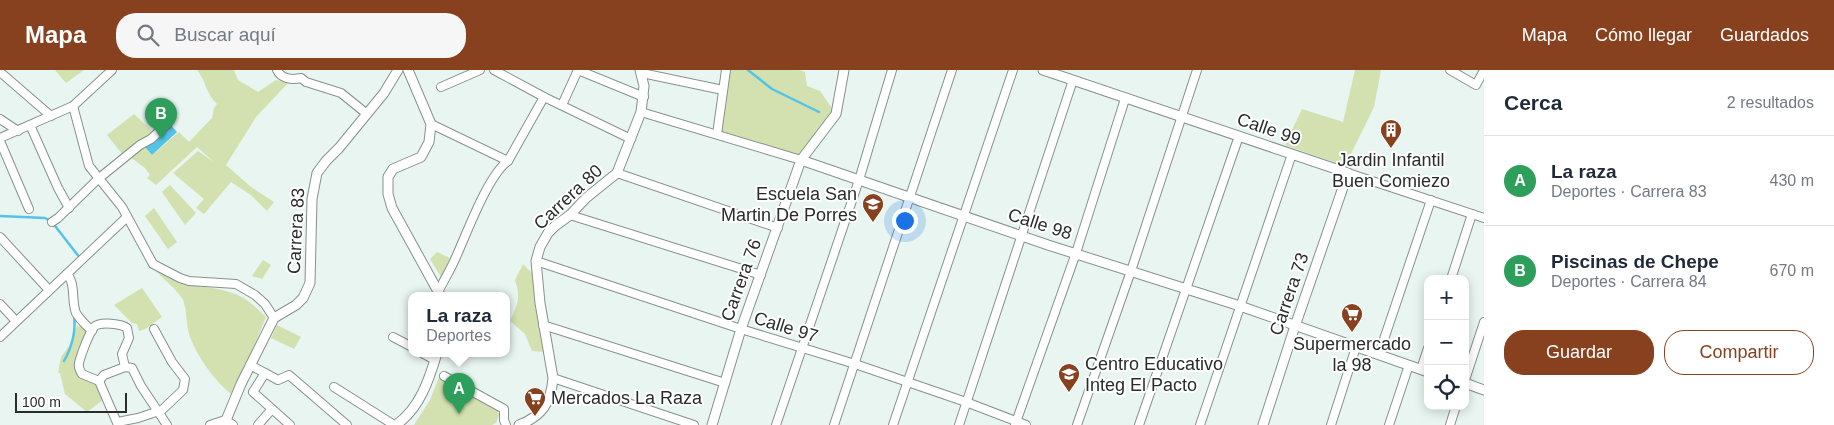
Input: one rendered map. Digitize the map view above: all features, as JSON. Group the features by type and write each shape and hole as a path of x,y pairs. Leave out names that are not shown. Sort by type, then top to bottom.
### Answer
{"street":[{"path":"29,209 0,140 73,106 112,70"},
{"path":"277,70 280,75 287,79 300,74 306,82 341,94 367,114"},
{"name":"Carrera 83","path":"274,318 296,305 303,298 310,283 312,199 318,173 326,160 339,148 384,93 398,70"},
{"path":"408,70 431,124 429,142 421,157 393,169 388,176 388,194 392,208 438,292"},
{"path":"442,87 480,70"},
{"path":"494,70 544,97 631,139"},
{"path":"562,105 578,70 644,97"},
{"path":"717,134 726,70"},
{"name":"Carrera 76","path":"712,425 741,329 801,160 836,114 844,70"},
{"path":"776,425 859,180 892,70"},
{"path":"834,425 952,70"},
{"path":"894,425 1013,70"},
{"name":"Calle 99","path":"1043,70 1484,218"},
{"path":"1077,425 1131,271 1197,70"},
{"path":"1450,70 1476,85 1484,70"},
{"path":"0,72 51,116"},
{"path":"641,72 723,90"},
{"name":"Carrera 80","path":"519,425 536,422 547,404 552,390 553,378 543,326 536,261 540,247 548,233 617,173 641,112 644,97 641,72"},
{"path":"959,425 1072,80"},
{"path":"440,292 485,191 503,165 508,161 544,97"},
{"path":"1015,423 1076,253 1125,99"},
{"path":"73,106 89,166 98,180 122,207 151,262 155,266 189,281 236,284 256,295 265,304 274,318 250,365 227,423 210,425"},
{"name":"Calle 98","path":"641,112 801,160 1021,236 1240,306 1424,370"},
{"path":"0,119 18,130"},
{"path":"52,222 98,180 140,145 151,139 168,123"},
{"path":"431,124 508,161"},
{"path":"30,125 69,208"},
{"path":"1139,425 1239,136"},
{"path":"1200,425 1292,154"},
{"path":"617,173 778,228"},
{"name":"Carrera 73","path":"1264,425 1295,326 1348,173"},
{"path":"1380,354 1431,200"},
{"path":"1452,275 1472,214"},
{"path":"570,215 761,275"},
{"path":"0,337 127,217"},
{"path":"0,237 49,290"},
{"name":"Calle 97","path":"536,261 741,329 855,364 966,402 1015,423 1026,425"},
{"path":"67,274 71,278 76,311 82,322 92,331"},
{"path":"0,304 16,321"},
{"path":"1469,369 1484,322"},
{"path":"126,367 122,354 129,338 128,328 122,325 99,324 92,331 79,368 82,374 99,380 118,424 162,410 183,390 185,379 172,362 154,329"},
{"path":"543,326 725,383"},
{"path":"393,337 408,345"},
{"path":"1330,425 1356,347"},
{"path":"334,387 395,425 414,408 422,396 436,357"},
{"path":"250,365 278,380 289,375 346,425"},
{"path":"1389,425 1409,365"},
{"path":"99,380 104,375 126,367 132,368 141,386 167,425"},
{"path":"264,373 253,392 290,425"},
{"path":"444,376 504,408 506,425"},
{"path":"553,378 694,425"},
{"path":"1469,383 1484,390"},
{"path":"258,425 272,409"},
{"path":"1450,425 1455,410"}],"green space":[{"path":"55,70 84,70 66,83"},
{"path":"197,70 234,70 238,80 258,92 276,80 288,83 256,117 226,165 251,187 274,202 267,211 251,195 231,182 204,214 196,208 204,199 173,173 198,151 215,163 197,147 156,185 147,178 150,175 145,168 130,157 144,146 152,155 179,132 189,142 212,118 217,104 210,96"},
{"path":"726,70 799,70 805,72 807,86 820,91 836,114 801,160 717,134"},
{"path":"1355,70 1381,70 1374,107 1345,166 1285,145 1302,109 1343,122"},
{"path":"134,114 153,132 123,155 107,135"},
{"path":"170,185 196,213 185,225 162,192"},
{"path":"154,208 177,242 168,249 145,216"},
{"path":"437,252 450,258 441,277 430,259"},
{"path":"263,260 271,265 262,279 252,276"},
{"path":"523,264 532,273 545,352 532,351 525,334 510,321 518,301 515,280"},
{"path":"154,269 183,282 233,293 249,301 266,317 247,363 231,394 212,374 196,350 189,334 181,296"},
{"path":"142,288 162,317 139,331 137,324 132,323 114,305"},
{"path":"277,325 301,337 294,349 271,338"},
{"path":"77,326 83,327 88,332 78,362 77,374 80,378 94,382 104,399 87,412 65,394 60,373 58,373 61,357 69,346"},
{"path":"439,377 497,409 499,415 496,423 492,425 414,425 430,400"}],"water":[{"path":"170,124 177,132 152,155 144,146"}],"waterway":[{"path":"748,70 772,89 819,112"},
{"path":"0,216 45,218 52,222 80,258"},
{"path":"64,361 73,338 74,314"}],"place":[{"name":"Piscinas de Chepe","path":"161,139"},
{"name":"Jardin Infantil Buen Comiezo","path":"1391,149"},
{"name":"Escuela San Martin De Porres","path":"873,223"},
{"name":"Supermercado la 98","path":"1352,333"},
{"name":"Centro Educativo Integ El Pacto","path":"1069,393"},
{"name":"La raza","path":"459,414"},
{"name":"Mercados La Raza","path":"535,417"}]}
